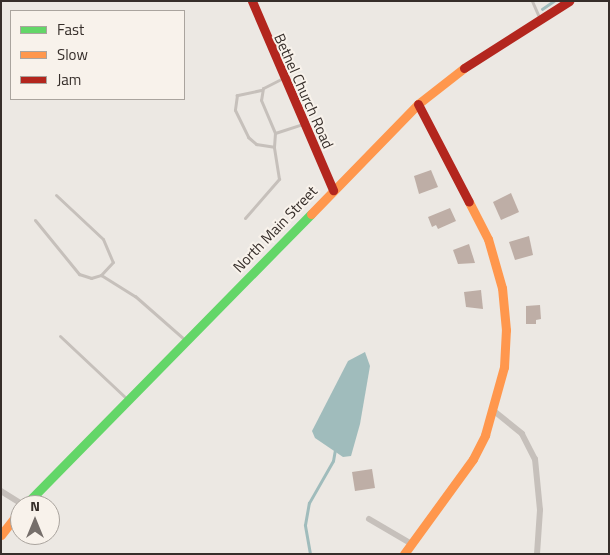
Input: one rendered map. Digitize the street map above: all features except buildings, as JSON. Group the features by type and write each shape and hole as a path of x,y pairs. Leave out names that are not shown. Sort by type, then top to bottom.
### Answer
{"main road":[{"name":"Bethel Church Road","path":"252,1 302,124 333,190"},
{"name":"North Main Street","path":"34,495 418,104 481,55 569,1"},
{"path":"404,554 410,543 473,459 494,411 504,368 506,330 502,288 488,239 418,104"},
{"path":"1,535 10,524"}],"street":[{"path":"494,411 522,434 535,459 540,510 537,554"},
{"path":"369,519 410,543"}],"lane":[{"path":"532,1 540,19"},
{"path":"274,147 256,144 248,137 235,110 237,95 261,90 283,78"},
{"path":"245,218 279,179 274,147 275,133 261,100 261,90"},
{"path":"275,133 302,124"},
{"path":"35,220 79,274 91,278 101,275 113,262 103,238 56,195"},
{"path":"101,275 135,296 186,341"},
{"path":"60,336 128,399"}],"water":[{"path":"365,352 370,366 360,424 351,456 343,457 315,438 312,431 348,361"}],"waterway":[{"path":"542,9 554,1"},
{"path":"310,554 305,525 309,503 333,461 335,450"}],"traffic: fast":[{"path":"35,495 311,214"}],"traffic: slow":[{"path":"311,214 418,104 464,68"},
{"path":"404,554 473,459 485,435 504,367 506,330 502,288 488,239 469,202"},
{"path":"1,535 10,524"}],"traffic: jam":[{"path":"252,1 333,190"},
{"path":"464,68 569,1"},
{"path":"418,104 469,202"}]}
